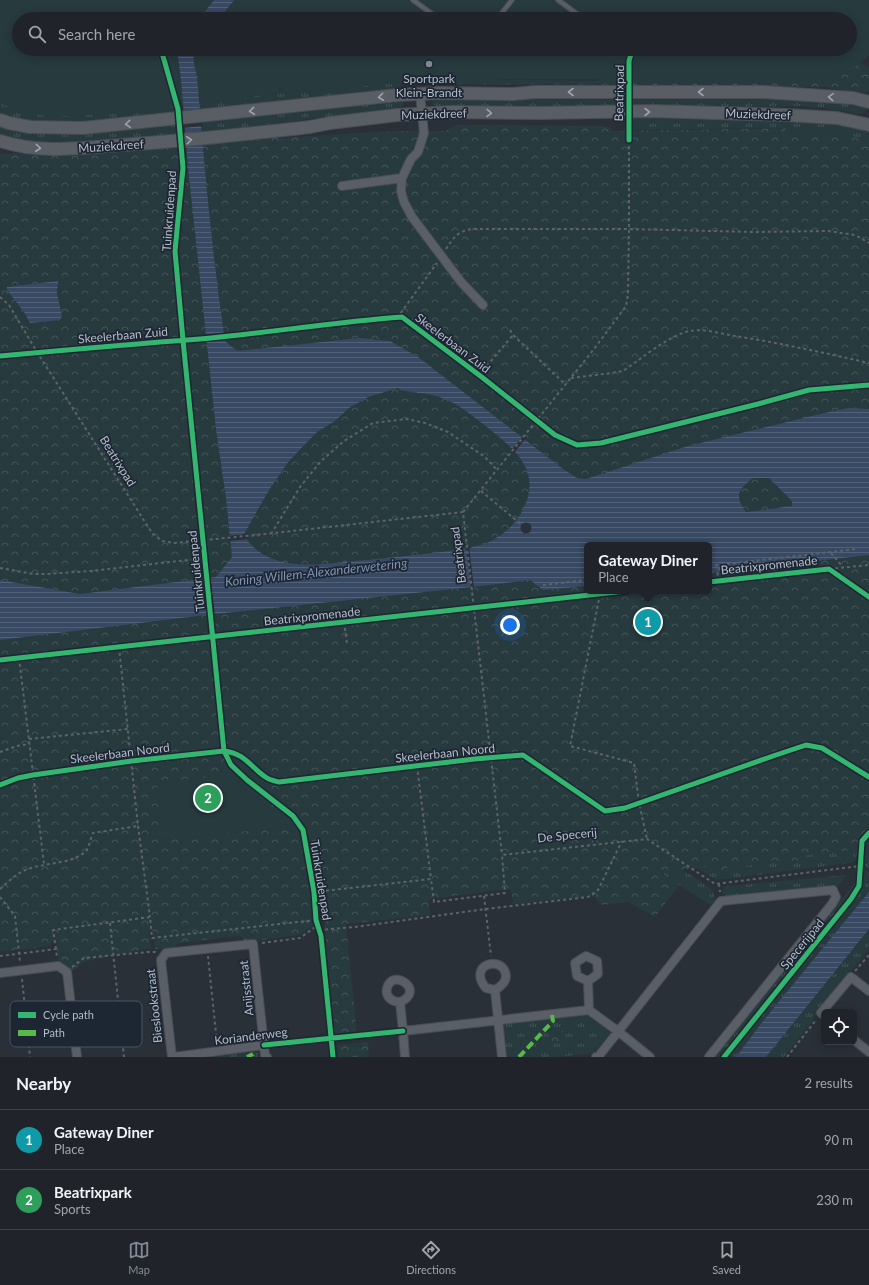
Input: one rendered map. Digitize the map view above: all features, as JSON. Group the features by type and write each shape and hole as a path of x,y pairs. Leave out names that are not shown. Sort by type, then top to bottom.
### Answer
{"main road":[{"name":"Muziekdreef","path":"0,120 30,126 83,128 398,95 456,93 764,92 853,98 869,102"},
{"name":"Muziekdreef","path":"0,141 41,149 69,149 169,142 310,127 345,121 452,112 651,112 785,115 838,118 869,125"}],"street":[{"path":"420,94 424,133 418,152 411,159 402,178 401,191 404,202 412,217 461,282 483,305"},
{"path":"342,186 402,178"},
{"path":"596,1057 598,1057 619,1032 722,901 834,890 836,897 832,904 709,1057"},
{"name":"Anijsstraat","path":"166,953 253,944 265,1055 267,1057"},
{"name":"Bieslookstraat","path":"166,953 161,960 173,1057"},
{"path":"491,963 498,964 504,969 506,978 502,986 495,990 486,988 480,981 480,972 484,967 491,963"},
{"path":"0,973 58,966 67,972 70,1001"},
{"path":"826,1009 851,977 869,991"},
{"path":"588,981 589,1010"},
{"path":"495,990 502,1057"},
{"path":"400,1002 405,1057"},
{"path":"403,1031 589,1010 650,1057"},
{"path":"857,1042 869,1052"},
{"name":"Korianderweg","path":"173,1057 264,1045"},
{"path":"76,1047 77,1057"}],"lane":[{"path":"413,0 429,12"},
{"path":"503,12 512,0"},
{"path":"558,0 574,12"}],"path":[{"path":"463,512 572,378 617,320 626,306 628,294 629,140"},
{"path":"400,317 454,237 465,230 629,229 755,232 828,231 855,235 869,243"},
{"path":"510,330 513,335 566,385"},
{"path":"572,378 612,374 623,371 677,335 691,331 704,331 776,343 869,364"},
{"path":"481,377 513,335"},
{"path":"29,353 44,352"},
{"path":"530,417 542,426"},
{"path":"271,534 300,487 321,461 344,441 373,423 407,419 425,423 448,432 485,457 498,470"},
{"path":"481,491 522,525"},
{"path":"712,566 856,549"},
{"path":"0,568 34,574 91,571 205,552"},
{"path":"831,552 843,567"},
{"path":"715,581 721,565"},
{"path":"543,585 584,580"},
{"path":"592,595 600,594 570,746 634,763 647,839 715,884 862,866"},
{"path":"467,609 482,607"},
{"path":"344,622 347,644"},
{"path":"111,648 127,646"},
{"path":"119,647 138,826 152,938 318,925 363,926 588,897 598,890 622,841"},
{"path":"13,659 27,657"},
{"path":"19,658 44,864"},
{"path":"29,739 128,729"},
{"path":"0,752 17,746 30,744"},
{"path":"417,766 434,902 505,893 502,855"},
{"path":"26,776 41,774"},
{"path":"632,806 641,802"},
{"path":"0,889 19,872 44,864 69,860 84,853 88,848 94,833 138,826"},
{"path":"859,873 862,866 860,860"},
{"path":"314,892 431,879"},
{"path":"484,896 491,963"},
{"path":"58,966 53,930 150,917"},
{"path":"110,923 117,1001"},
{"path":"253,944 300,938 318,925"},
{"path":"67,972 84,958 148,952 166,953 165,937"},
{"path":"0,956 56,949"},
{"path":"207,949 218,1052"},
{"path":"851,977 869,955"},
{"path":"787,1057 821,1015"},
{"path":"123,1047 124,1057"}],"green space":[{"name":"Sportpark Klein-Brandt","path":"0,0 869,0 869,55 848,72 832,80 444,79 221,99 124,113 48,117 0,103"},
{"path":"135,56 145,56 169,86 174,113 76,125 44,125 0,114 0,81 106,94"},
{"path":"615,56 624,56 625,85 438,84 430,78 596,81"},
{"path":"781,56 850,56 869,68 869,92 823,87 633,85 633,74"},
{"path":"197,76 405,78 400,86 394,89 199,110"},
{"path":"531,96 796,96 868,105 867,110 861,114 802,106 537,109 439,107 432,103 435,98"},
{"path":"401,98 404,101 403,106 397,109 201,132 200,121"},
{"path":"633,115 798,115 869,126 869,169 770,230 786,128 633,130"},
{"path":"175,123 176,135 68,146 44,145 0,137 0,125 28,132 48,134"},
{"path":"456,125 601,126 611,128 612,131 786,128 786,132 836,132 869,142 869,848 807,855 797,861 729,867 722,870 716,866 660,872 679,885 655,917 628,902 601,905 594,896 512,904 511,889 429,899 430,915 346,924 357,1034 335,1035 323,911 311,912 313,926 299,935 246,942 240,936 179,943 173,949 155,949 153,931 149,931 151,948 85,961 71,972 59,963 56,942 51,942 51,946 20,950 19,946 17,947 17,950 0,952 0,154 393,131 446,131"},
{"path":"233,774 242,780 239,784 276,813 281,812 298,826 163,840 157,783"},
{"path":"649,835 860,839 855,861 850,863 716,880","holes":["806,856 797,861 729,867"]},
{"path":"869,840 869,869 864,865"},
{"path":"643,843 713,890 715,901 712,906 618,846"},
{"path":"866,870 869,873 869,893 763,1021 736,1057 727,1057 850,904 859,891"},
{"path":"846,875 839,886 728,897 726,897 722,891 723,888 728,886"},
{"path":"857,880 856,887 720,1057 715,1057"},
{"path":"869,929 869,949 813,1018 814,1019 784,1057 766,1057"},
{"path":"586,1015 592,1016 611,1032 594,1053 557,1057 506,1057 502,1028 506,1024"},
{"path":"564,1031 565,1042 552,1044 550,1033"},
{"path":"368,1042 369,1057 338,1057 337,1045"},
{"path":"258,1051 258,1057 206,1057"}],"water":[{"path":"214,0 234,0 225,12 205,12"},
{"name":"Koning Willem-Alexanderwetering","path":"178,56 194,56 220,308 225,341 237,351 359,338 390,341 418,357 563,469 577,478 586,479 688,446 848,408 869,409 869,555 712,573 712,542 584,542 584,586 543,590 530,580 206,615 0,640 0,580 80,594 216,577 232,557 226,498 216,429 188,167","holes":["398,388 400,390 437,396 448,400 495,434 516,453 524,464 528,475 529,488 526,502 515,522 502,534 492,540 471,548 367,560 324,564 292,564 270,558 254,548 244,534 269,490 289,461 317,432 335,421 349,408 368,397","753,478 769,478 792,501 792,506 746,512 739,497 741,490"]},
{"path":"58,281 57,293 62,316 60,320 30,323 24,312 7,290 7,287"},
{"path":"869,892 869,929 766,1057 736,1057 763,1021"}],"pier":[{"path":"202,112 203,126 183,128 181,115"},
{"path":"226,334 227,339 205,341 204,336"},
{"path":"523,436 526,438 514,453 511,450"},
{"path":"524,523 528,523 530,524 530,532 524,533 521,530 521,526"},
{"path":"246,534 248,539 229,541 228,536"},
{"path":"469,546 474,589 471,589 466,547"},
{"path":"210,575 215,616 207,617 202,577"}],"marked path":[{"path":"519,1057 553,1021 552,1015"},
{"path":"247,1057 253,1054"}],"cycle path":[{"name":"Tuinkruidenpad","path":"163,56 178,109 183,168 175,251 224,751 231,765 247,780 293,816 303,830 314,892 316,920 321,936 333,1057"},
{"name":"Beatrixpad","path":"629,140 629,61 630,56"},
{"name":"Skeelerbaan Zuid","path":"0,356 200,339 402,317 555,435 577,445 601,443 809,390 869,385"},
{"name":"Beatrixpromenade","path":"712,582 829,569 869,597"},
{"name":"Beatrixpromenade","path":"0,660 599,594"},
{"name":"Skeelerbaan Noord","path":"0,785 18,778 33,775 132,761 224,751 231,752 243,758 261,774 271,780 279,782 475,759 523,755 605,811 625,808 806,745 822,748 869,777"},
{"name":"Specerijpad","path":"724,1057 851,899 859,886 862,841 869,833"},
{"path":"264,1045 403,1031"}],"place":[{"name":"Sportpark Klein-Brandt","path":"429,64"},
{"name":"Gateway Diner","path":"648,622"},
{"name":"Beatrixpark","path":"208,798"}]}
